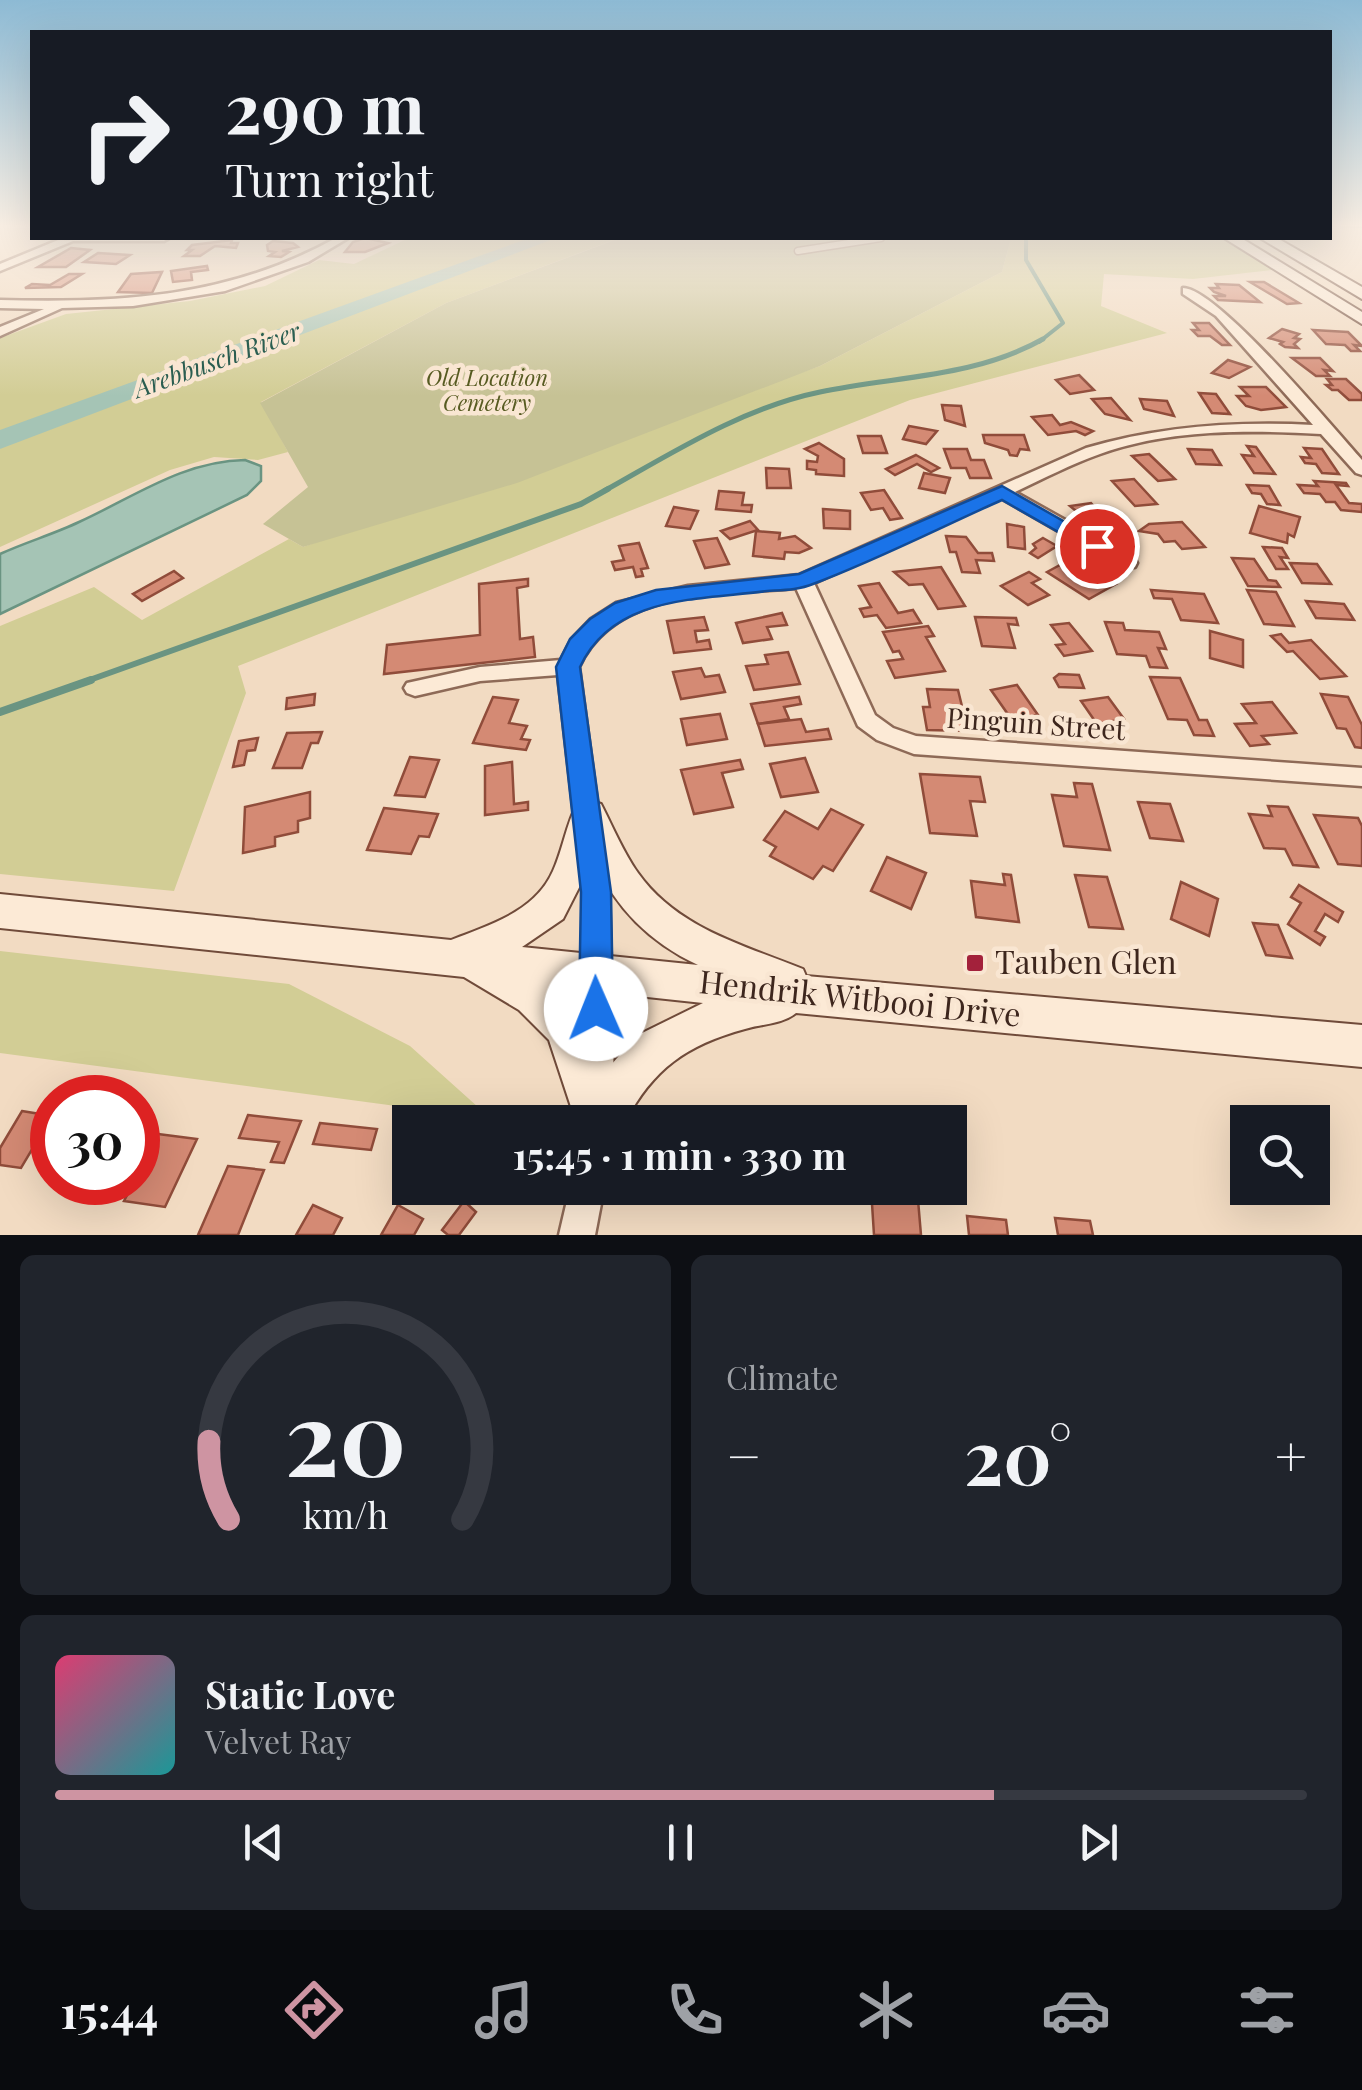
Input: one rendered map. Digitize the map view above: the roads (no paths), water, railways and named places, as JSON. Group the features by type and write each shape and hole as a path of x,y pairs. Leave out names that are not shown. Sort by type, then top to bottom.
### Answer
{"main road":[{"path":"1301,282 1362,320"},
{"path":"455,956 520,933 553,906 574,871 589,814"},
{"path":"589,814 628,890 663,926 707,951 827,997"},
{"name":"Hendrik Witbooi Drive","path":"0,911 827,997 1362,1046"},
{"path":"455,956 543,1000 564,1022 594,1105"},
{"path":"610,1105 638,1062 683,1033 755,1004 827,997"}],"street":[{"path":"0,304 62,306 177,296 250,282"},
{"path":"1187,291 1220,313 1362,470"},
{"path":"0,332 62,306"},
{"path":"599,1105 596,892 589,814 568,692 568,667 579,644 598,624 623,608 688,592 803,580 1092,451 1155,432 1234,427 1328,430"},
{"path":"1002,492 1128,563"},
{"name":"Pinguin Street","path":"803,580 866,720 886,734 914,745 1362,777"},
{"path":"415,688 480,674 568,667"},
{"path":"578,1235 583,1205"}],"waterway":[{"name":"Arebbusch River","path":"0,440 428,282"},
{"path":"1039,282 1063,323 1042,339"},
{"path":"604,491 708,433 791,399 962,369 1017,352 1042,339"},
{"path":"1039,342 1042,339"},
{"path":"84,682 581,504 608,489"},
{"path":"0,712 91,680"}],"place":[{"name":"Tauben Glen","path":"975,963"}],"park label":[{"name":"Old Location Cemetery","path":"487,390"}]}
